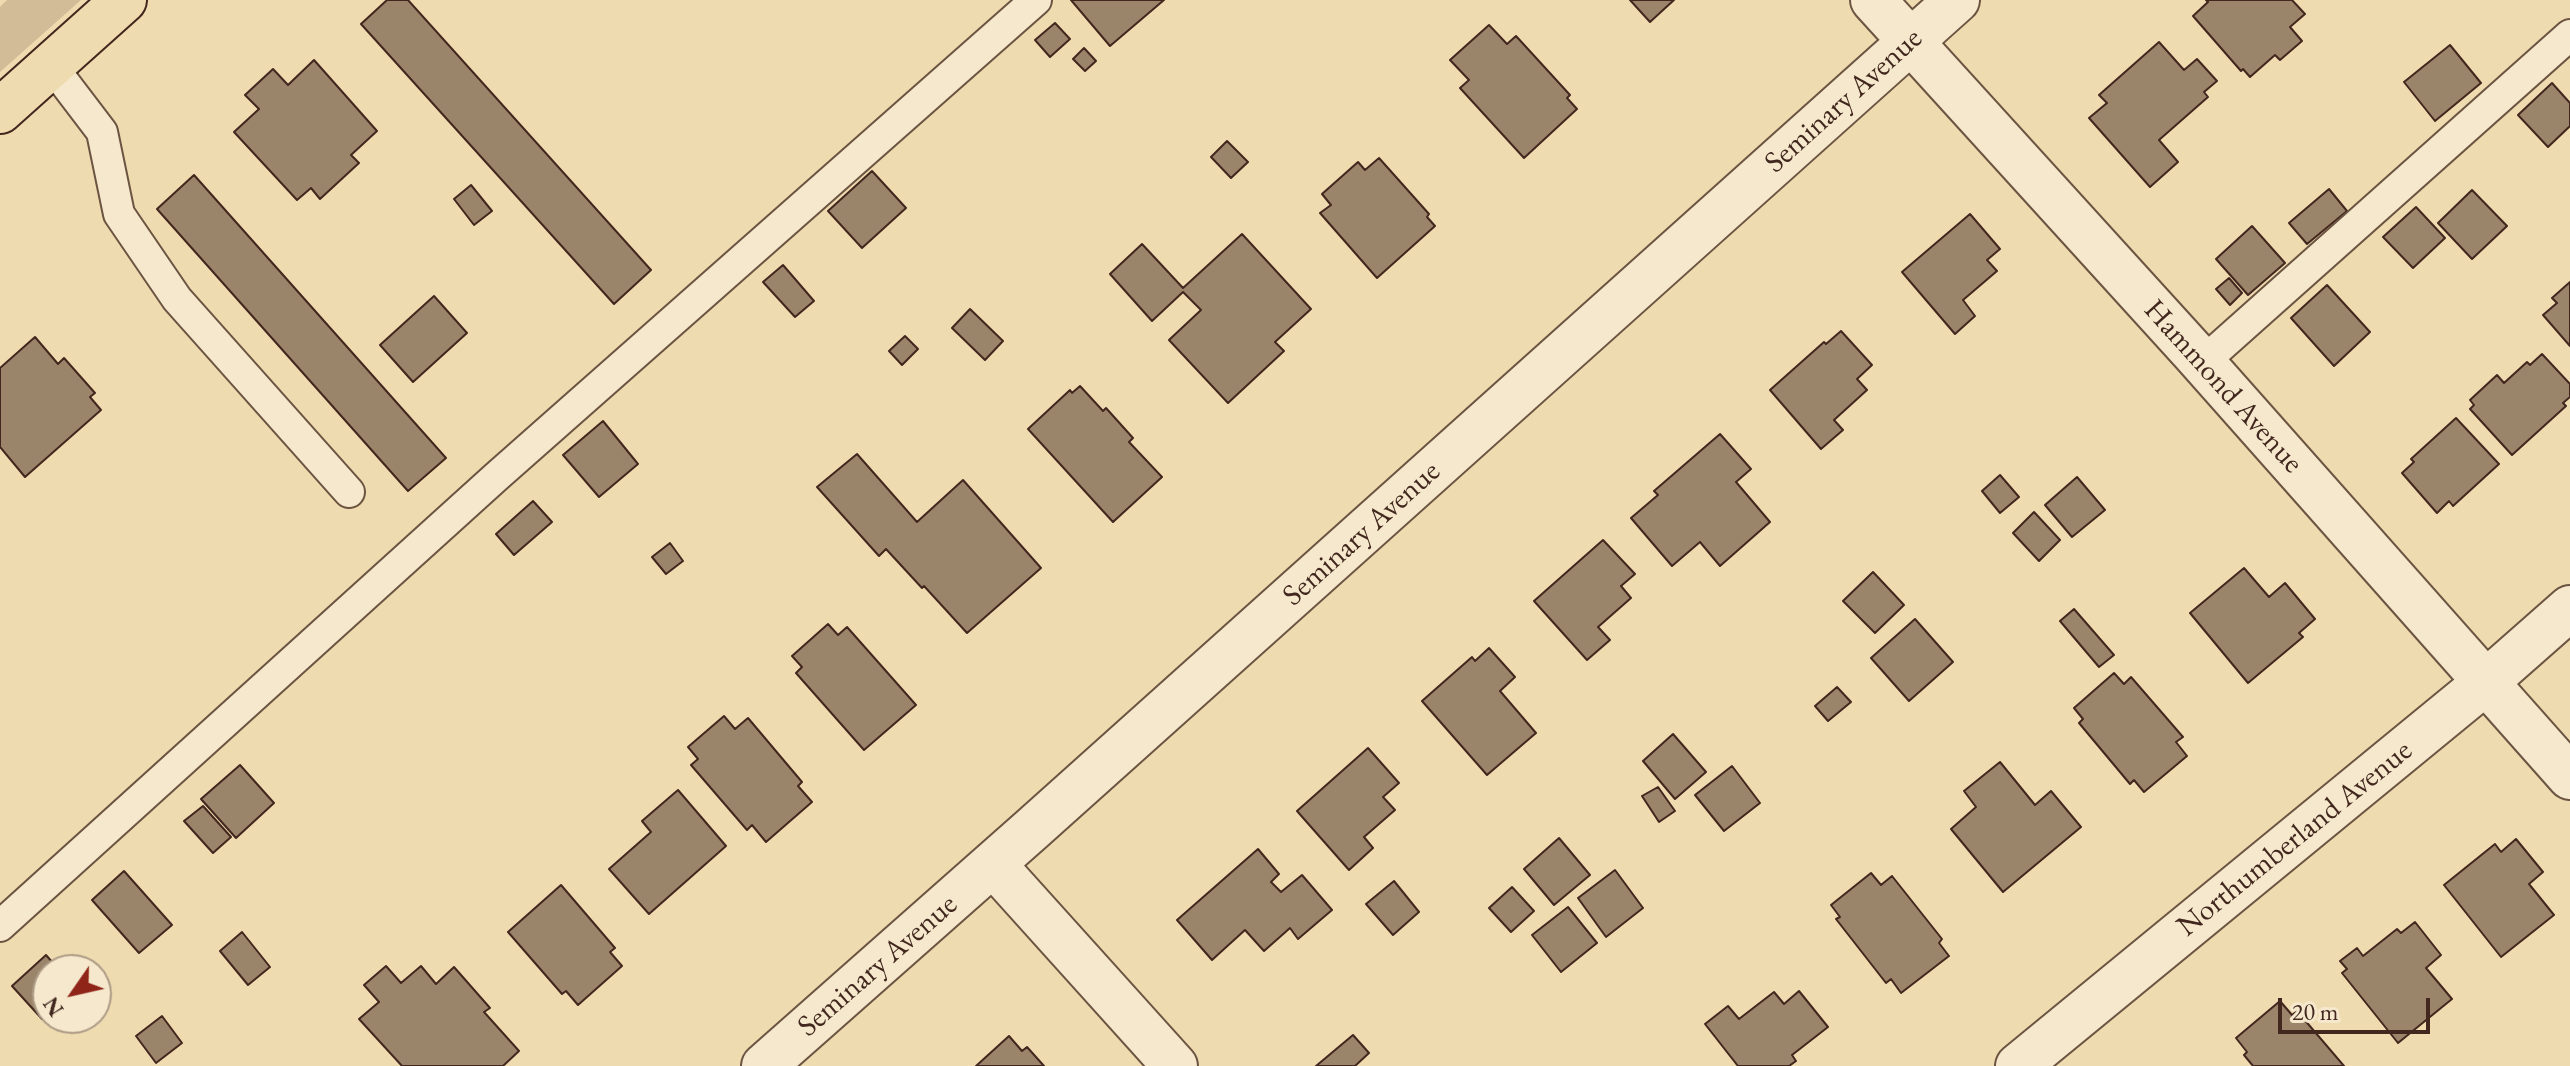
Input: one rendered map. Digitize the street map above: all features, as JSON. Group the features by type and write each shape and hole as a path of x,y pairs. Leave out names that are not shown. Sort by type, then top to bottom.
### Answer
{"main road":[{"path":"0,111 124,0"}],"street":[{"name":"Hammond Avenue","path":"1873,0 2202,363 2570,777"},
{"name":"Seminary Avenue","path":"764,1066 1957,0"},
{"name":"Northumberland Avenue","path":"2018,1066 2486,682 2570,608"},
{"path":"993,864 1175,1066"}],"lane":[{"path":"0,926 531,445 1036,0"},
{"path":"2202,363 2570,35"},
{"path":"51,65 102,132 119,214 168,287 349,492"}],"shaded area":[{"path":"7,0 81,0 0,72 0,7"}],"building":[{"path":"387,0 408,0 651,270 614,304 361,24"},
{"path":"1071,0 1164,0 1110,46"},
{"path":"1630,0 1674,0 1650,22"},
{"path":"2206,0 2292,0 2305,14 2290,27 2302,41 2280,60 2275,55 2250,77 2243,69 2241,71 2193,16 2208,2"},
{"path":"1055,23 1070,39 1050,57 1035,40"},
{"path":"1489,25 1507,44 1516,36 1570,95 1567,98 1577,109 1524,158 1460,88 1469,80 1450,60"},
{"path":"2159,42 2184,70 2197,59 2217,81 2204,92 2208,97 2159,140 2178,162 2150,187 2089,118 2107,103 2099,95"},
{"path":"2450,45 2481,83 2435,121 2404,82"},
{"path":"1084,48 1096,61 1085,71 1073,59"},
{"path":"314,60 377,131 351,155 359,163 320,199 311,188 297,200 234,132 259,109 245,95 273,69 288,85"},
{"path":"2552,83 2570,103 2570,126 2548,147 2518,115"},
{"path":"1227,141 1248,162 1231,178 1211,157"},
{"path":"1379,158 1429,214 1427,217 1435,226 1377,278 1320,213 1331,205 1322,194 1358,162 1365,170"},
{"path":"872,171 906,208 862,248 828,211"},
{"path":"194,175 446,458 408,491 157,209"},
{"path":"471,185 492,211 474,225 454,199"},
{"path":"2329,189 2347,211 2307,244 2289,223"},
{"path":"2472,190 2507,226 2472,259 2438,223"},
{"path":"2416,207 2445,238 2413,268 2383,237"},
{"path":"1970,214 2000,249 1987,260 1997,271 1963,300 1975,316 1955,334 1902,272"},
{"path":"2252,226 2285,263 2248,295 2216,259"},
{"path":"1242,234 1311,309 1275,342 1284,351 1228,403 1169,340 1201,310 1183,292 1152,321 1110,274 1142,244 1183,288"},
{"path":"783,265 814,301 795,317 763,282"},
{"path":"2229,278 2242,293 2230,305 2216,289"},
{"path":"2570,282 2570,346 2543,315 2557,303 2552,298"},
{"path":"2327,285 2370,332 2334,366 2291,318"},
{"path":"434,296 467,333 413,382 380,345"},
{"path":"970,309 1003,341 985,360 952,328"},
{"path":"1841,331 1872,365 1857,379 1867,390 1834,420 1843,430 1821,449 1770,390 1824,342 1826,344"},
{"path":"905,336 918,349 902,365 889,351"},
{"path":"35,337 58,364 64,358 95,393 90,397 101,410 25,477 0,447 0,368"},
{"path":"2542,354 2570,384 2570,397 2563,403 2566,406 2512,455 2470,409 2474,405 2470,400 2497,375 2504,383 2527,362 2530,365"},
{"path":"1080,386 1103,411 1106,408 1133,438 1129,442 1162,477 1113,522 1028,429 1070,390 1072,393"},
{"path":"2456,418 2499,464 2453,506 2449,501 2437,513 2402,473 2414,462 2411,459"},
{"path":"603,421 638,464 599,497 563,455"},
{"path":"1720,434 1751,469 1736,482 1770,522 1720,566 1700,542 1672,566 1631,518 1658,495 1654,491"},
{"path":"857,454 917,522 963,480 1041,568 967,633 886,549 879,556 817,487"},
{"path":"2000,475 2019,497 2000,513 1982,491"},
{"path":"2077,477 2105,510 2072,537 2045,505"},
{"path":"533,501 552,522 514,555 496,534"},
{"path":"2034,512 2060,540 2039,561 2013,533"},
{"path":"1603,540 1635,574 1621,586 1631,598 1598,627 1610,640 1587,660 1534,601"},
{"path":"670,543 683,561 666,574 652,557"},
{"path":"2244,568 2269,597 2285,583 2315,619 2299,633 2303,637 2248,683 2190,613"},
{"path":"1873,572 1904,605 1875,633 1843,601"},
{"path":"2074,609 2114,655 2099,667 2060,621"},
{"path":"1915,619 1953,662 1909,701 1871,658"},
{"path":"828,624 838,635 847,627 916,705 864,750 796,673 802,667 792,656"},
{"path":"1489,648 1515,677 1500,691 1536,733 1487,775 1422,701 1472,657 1475,661"},
{"path":"2114,673 2124,684 2131,677 2183,737 2176,742 2187,756 2144,792 2134,780 2130,784 2079,723 2083,719 2074,708"},
{"path":"1837,687 1851,702 1828,721 1815,706"},
{"path":"724,716 735,729 748,718 802,782 798,786 812,802 766,842 752,825 747,830 691,765 698,759 688,747"},
{"path":"1673,734 1706,772 1675,799 1643,761"},
{"path":"1368,748 1399,783 1383,797 1395,810 1364,837 1373,848 1349,870 1297,811"},
{"path":"2000,762 2035,805 2051,791 2081,827 2003,892 1951,829 1976,807 1964,791"},
{"path":"240,765 274,803 236,838 201,799"},
{"path":"1732,766 1760,803 1724,831 1695,795"},
{"path":"1658,787 1675,811 1659,822 1642,796"},
{"path":"678,790 726,846 649,914 609,869 651,832 642,821"},
{"path":"203,806 231,837 213,853 184,821"},
{"path":"1559,838 1590,875 1554,905 1524,869"},
{"path":"2516,839 2543,872 2529,884 2554,915 2501,957 2444,885 2495,844 2501,852"},
{"path":"1258,849 1279,874 1271,882 1281,892 1302,875 1332,910 1298,939 1290,928 1264,951 1245,930 1212,960 1177,920"},
{"path":"1615,870 1643,908 1606,937 1578,898"},
{"path":"124,871 172,925 139,953 92,900"},
{"path":"1871,873 1881,885 1892,876 1942,939 1939,943 1949,956 1901,993 1891,979 1886,983 1836,919 1840,917 1831,905"},
{"path":"1394,881 1419,912 1393,935 1366,904"},
{"path":"561,885 615,948 610,952 622,966 578,1005 566,991 562,994 508,932"},
{"path":"1512,887 1534,911 1511,932 1489,908"},
{"path":"1568,907 1597,943 1561,972 1532,935"},
{"path":"2415,922 2441,955 2426,968 2452,999 2398,1043 2342,973 2347,969 2340,961 2357,948 2363,956 2397,929 2401,933"},
{"path":"242,932 270,967 248,985 220,951"},
{"path":"386,966 401,983 421,966 436,984 454,967 490,1008 484,1012 519,1051 503,1066 402,1066 359,1019 379,1002 364,985"},
{"path":"32,968 32,1008 12,986"},
{"path":"1799,991 1828,1027 1792,1055 1796,1061 1789,1066 1738,1066 1705,1024 1728,1006 1739,1019 1774,992 1784,1004"},
{"path":"2280,1001 2292,1015 2297,1011 2344,1066 2253,1066 2236,1038"},
{"path":"162,1016 182,1043 156,1063 136,1036"},
{"path":"1353,1035 1369,1053 1355,1066 1316,1066"},
{"path":"1009,1036 1022,1051 1027,1047 1044,1066 976,1066"}]}
